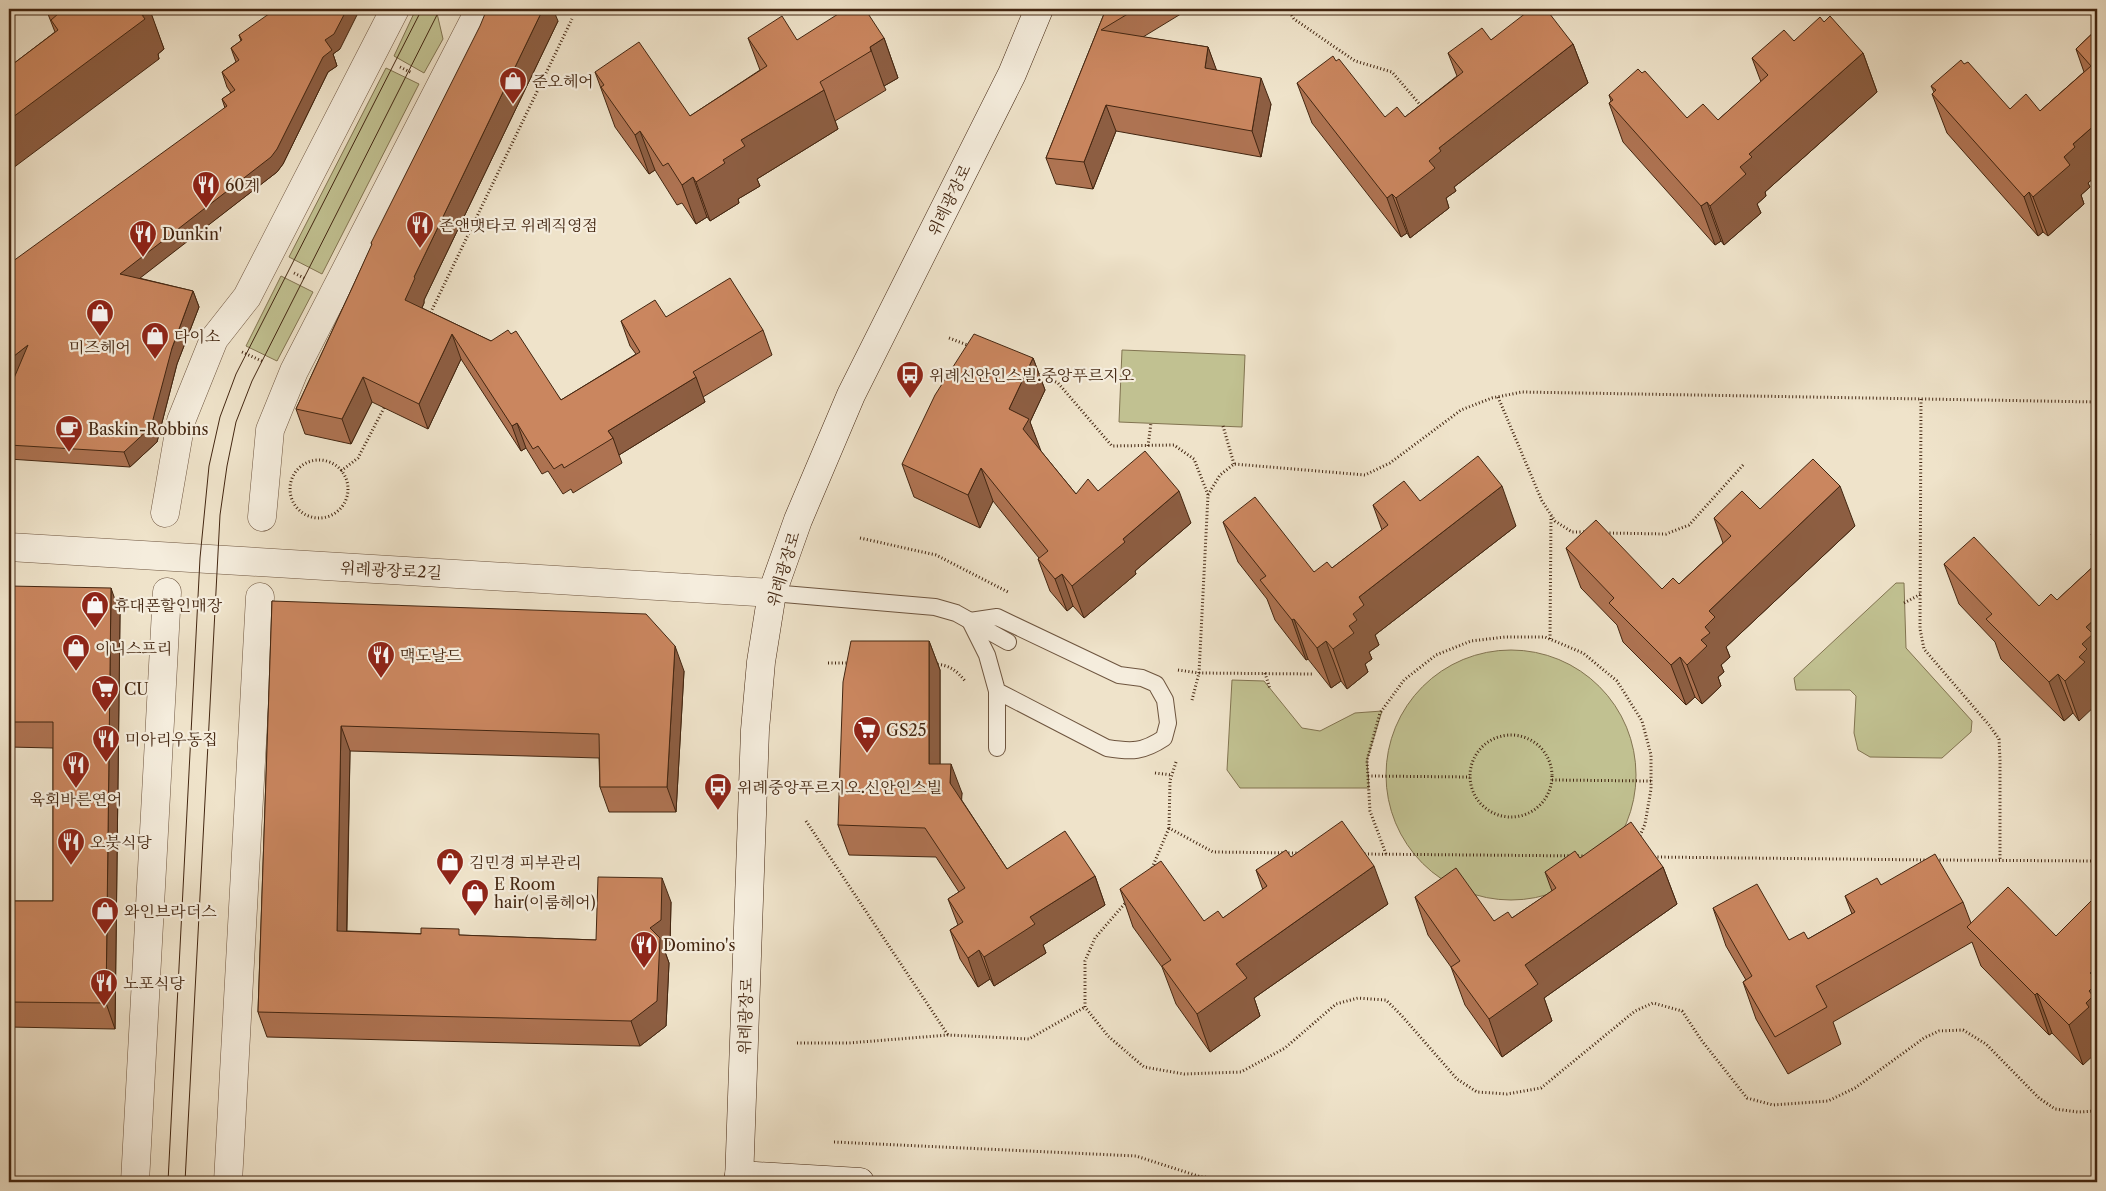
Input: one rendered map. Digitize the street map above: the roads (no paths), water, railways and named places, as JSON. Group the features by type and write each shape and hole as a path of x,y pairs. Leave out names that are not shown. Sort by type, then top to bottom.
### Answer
{"street":[{"path":"165,513 181,421 214,340 247,297 395,9"},
{"path":"262,517 270,430 293,375 480,9"},
{"name":"위례광장로","path":"739,1179 755,730 761,662 772,593 798,520 851,395 1012,74 1039,9"},
{"name":"위례광장로2길","path":"9,547 772,593"},
{"path":"136,1182 167,592"},
{"path":"228,1182 260,597"},
{"path":"739,1179 860,1182"}],"lane":[{"path":"772,593 935,608 956,613 1008,642"},
{"path":"970,621 998,617 1119,675 1142,678 1156,684 1165,700 1168,724 1164,738 1150,748 1126,751 1107,748 997,699"},
{"path":"970,621 987,655 997,699 997,748"}],"tunnel":[{"path":"9,1182 15,1182"}],"tram line":[{"path":"168,1182 200,558 209,466 220,417 236,374 422,9"},
{"path":"185,1182 220,515 236,422 252,381 440,9"}],"place":[{"name":"준오헤어","path":"513,105"},
{"name":"60계","path":"206,209"},
{"name":"존앤맷타코 위례직영점","path":"420,249"},
{"name":"Dunkin'","path":"143,258"},
{"name":"미즈헤어","path":"100,337"},
{"name":"다이소","path":"155,360"},
{"name":"위례신안인스빌.중앙푸르지오","path":"910,399"},
{"name":"Baskin-Robbins","path":"69,453"},
{"name":"휴대폰할인매장","path":"95,629"},
{"name":"이니스프리","path":"76,672"},
{"name":"맥도날드","path":"381,679"},
{"name":"CU","path":"105,713"},
{"name":"GS25","path":"867,754"},
{"name":"미아리우동집","path":"106,763"},
{"name":"육회바른연어","path":"76,789"},
{"name":"위례중앙푸르지오.신안인스빌","path":"718,811"},
{"name":"오붓식당","path":"71,866"},
{"name":"김민경 피부관리","path":"450,886"},
{"name":"E Room hair(이룸헤어)","path":"475,917"},
{"name":"와인브라더스","path":"105,935"},
{"name":"Domino's","path":"644,969"},
{"name":"노포식당","path":"104,1007"}]}
